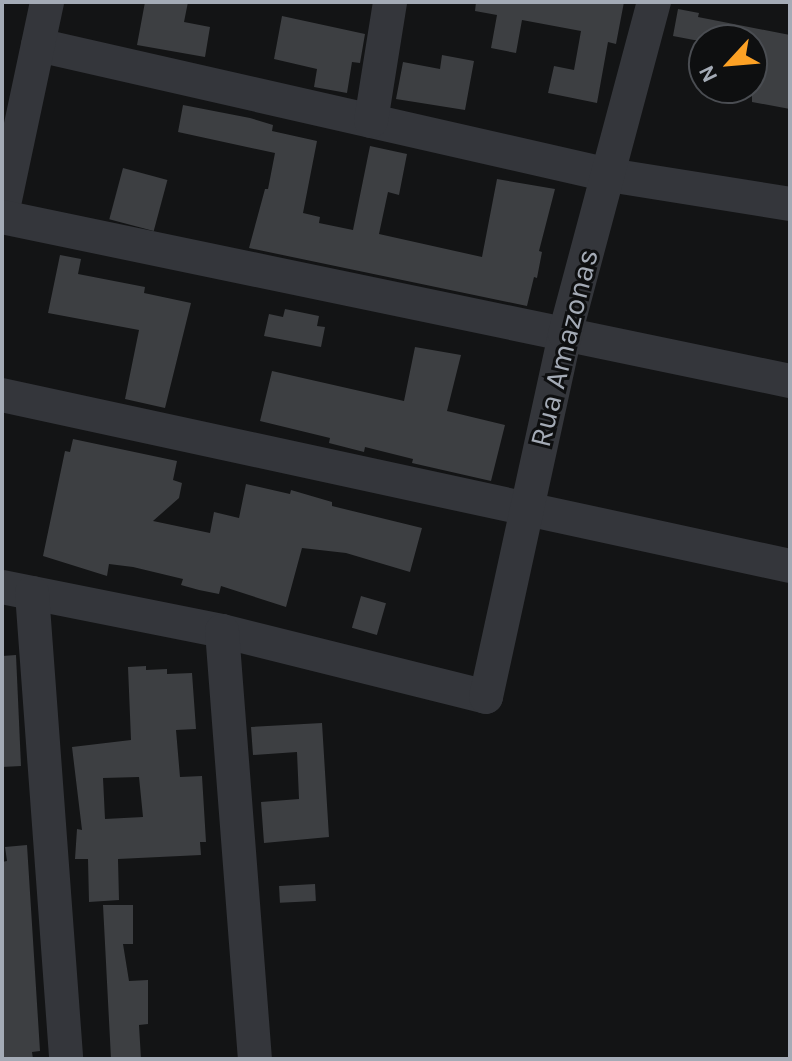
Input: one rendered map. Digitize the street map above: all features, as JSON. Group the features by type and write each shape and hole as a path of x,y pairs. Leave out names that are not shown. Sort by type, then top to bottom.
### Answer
{"street":[{"path":"47,2 2,216 790,381"},
{"path":"371,121 390,2"},
{"name":"Rua Amazonas","path":"222,631 486,697 565,334 654,2"},
{"path":"38,45 609,175 790,204"},
{"path":"2,395 525,511 790,566"},
{"path":"66,1059 17,590 222,631 255,1059"}],"building":[{"path":"145,2 188,2 184,22 210,27 205,57 137,45"},
{"path":"476,2 624,2 616,44 608,42 597,103 548,93 554,66 574,70 581,31 522,20 516,53 491,48 497,15 475,11"},
{"path":"678,9 699,13 698,17 734,24 688,24 688,39 673,36"},
{"path":"282,16 365,34 360,63 352,62 347,93 314,87 317,69 274,59"},
{"path":"768,31 790,35 790,109 763,104 768,104"},
{"path":"442,55 474,61 465,110 396,99 403,62 440,69"},
{"path":"183,105 250,118 273,125 272,131 317,141 303,213 320,217 319,223 353,230 370,146 407,154 399,195 388,192 379,234 482,257 497,179 555,189 539,251 542,252 537,278 534,277 527,306 249,248 265,189 268,189 275,153 178,132"},
{"path":"123,168 167,180 154,231 109,219"},
{"path":"60,255 81,259 78,274 145,287 144,293 191,303 165,408 125,399 139,330 48,313"},
{"path":"285,309 319,316 317,326 325,327 321,347 264,336 269,314 283,317"},
{"path":"415,347 461,355 447,411 505,425 491,481 412,463 413,459 365,447 364,452 329,443 330,438 260,421 272,371 404,401"},
{"path":"73,439 177,461 173,480 182,483 179,498 153,521 210,533 214,512 239,518 246,484 290,494 291,490 332,502 332,506 422,528 410,572 346,553 302,548 286,607 221,586 219,594 199,590 181,585 183,579 133,567 109,564 107,576 43,556 65,451 70,452"},
{"path":"361,596 386,603 377,635 352,628"},
{"path":"16,655 21,766 2,767 2,656"},
{"path":"128,667 167,669 167,674 192,673 196,729 176,730 180,777 202,776 206,842 200,842 201,855 118,859 119,900 89,902 88,859 75,859 77,829 82,830 72,747 131,740","holes":["139,777 143,817 105,819 103,778"]},
{"path":"322,723 329,837 264,843 261,802 299,799 297,752 253,755 251,727"},
{"path":"27,845 40,1051 32,1052 33,1059 2,1059 2,862 7,861 5,847"},
{"path":"315,884 316,901 280,903 279,886"},
{"path":"103,905 133,905 133,944 123,944 129,981 148,980 148,1024 139,1025 141,1059 111,1059"}]}
